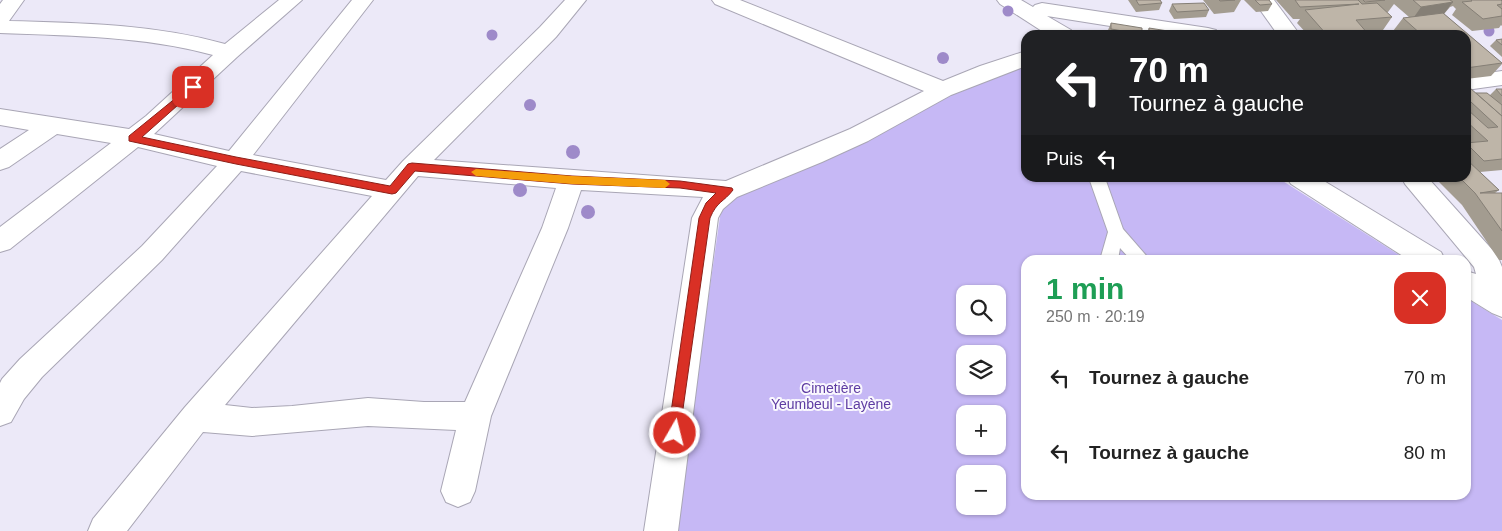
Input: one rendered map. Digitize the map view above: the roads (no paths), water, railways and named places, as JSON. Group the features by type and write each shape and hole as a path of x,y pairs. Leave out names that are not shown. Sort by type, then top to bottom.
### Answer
{"street":[{"path":"0,18 14,0"},
{"path":"0,242 182,98 229,52 292,0"},
{"path":"0,412 13,389 31,368 152,253 236,160 363,0"},
{"path":"105,531 196,417 412,167 548,32 576,0"},
{"path":"722,0 943,90"},
{"path":"1007,0 1048,18 1161,30"},
{"path":"1263,0 1285,30"},
{"path":"0,27 92,30 153,36 188,41 229,52"},
{"path":"661,531 705,218 713,202 728,190 829,149 943,90 1021,60"},
{"path":"1471,82 1502,78"},
{"path":"0,117 133,138 392,190"},
{"path":"0,161 52,126"},
{"path":"412,167 572,180 680,185 728,190"},
{"path":"458,491 476,416 555,228 572,180"},
{"path":"1306,182 1423,255"},
{"path":"1418,182 1494,264 1500,303"},
{"path":"1471,285 1500,303"},
{"path":"196,417 252,422 368,412 424,416 476,416"}],"lane":[{"path":"1098,182 1116,232 1137,255"},
{"path":"1110,255 1116,232"}],"park label":[{"name":"Cimetière Yeumbeul - Layène","path":"831,396"}]}
